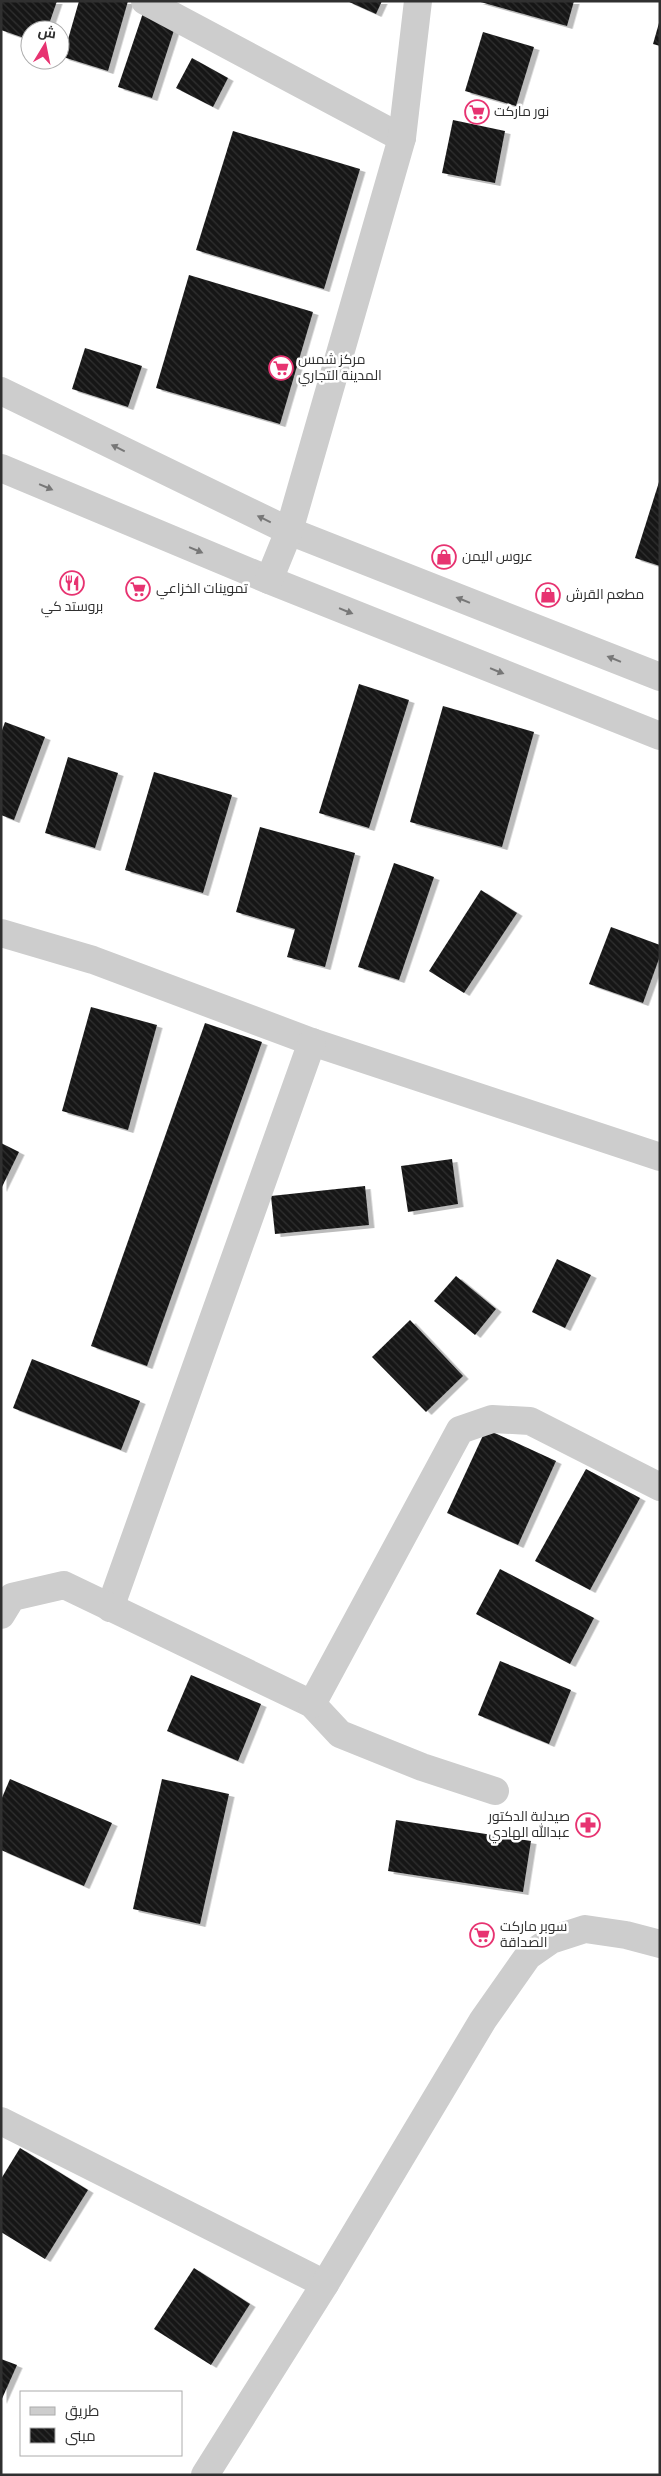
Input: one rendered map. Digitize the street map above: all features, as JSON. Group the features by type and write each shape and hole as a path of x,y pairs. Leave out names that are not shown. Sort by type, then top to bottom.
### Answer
{"street":[{"path":"145,1 402,138"},
{"path":"269,580 290,531 402,138 418,1"},
{"path":"1,391 290,531 660,677"},
{"path":"1,468 269,580 660,736"},
{"path":"1,933 92,960 312,1042 660,1156"},
{"path":"110,1608 312,1042"},
{"path":"312,1704 460,1430 492,1419 530,1420 660,1488"},
{"path":"1,1615 12,1597 64,1585 312,1704 340,1734 422,1767 495,1791"},
{"path":"206,2475 325,2284 483,2020 528,1956 551,1940 585,1930 626,1935 660,1944"},
{"path":"1,2121 325,2284"}],"building":[{"path":"1,1 57,1 50,20 20,20 20,37 1,30"},
{"path":"79,1 128,1 108,71 70,59 70,32"},
{"path":"347,1 382,1 376,14"},
{"path":"477,1 574,1 567,26"},
{"path":"143,13 176,24 152,98 118,87"},
{"path":"660,23 660,46 653,44"},
{"path":"483,32 534,47 516,106 465,91"},
{"path":"192,58 228,78 213,107 176,88"},
{"path":"453,120 505,131 495,183 442,173"},
{"path":"233,131 360,169 324,289 196,250"},
{"path":"189,275 313,312 280,424 156,388"},
{"path":"85,348 142,366 128,407 72,389"},
{"path":"660,482 660,566 635,558"},
{"path":"359,684 409,700 369,828 319,813"},
{"path":"443,706 534,732 502,847 410,822"},
{"path":"5,722 45,737 14,820 1,815 1,733"},
{"path":"68,757 118,773 95,848 45,833"},
{"path":"154,772 232,795 203,893 125,870"},
{"path":"260,827 355,853 325,967 287,957 295,929 236,912"},
{"path":"394,863 434,877 399,980 358,967"},
{"path":"481,890 517,913 464,993 429,971"},
{"path":"611,927 660,945 660,956 643,1003 589,984"},
{"path":"91,1007 157,1025 128,1130 62,1111"},
{"path":"205,1023 262,1042 147,1366 91,1346"},
{"path":"1,1143 19,1152 1,1189"},
{"path":"452,1159 458,1204 408,1212 401,1166"},
{"path":"365,1186 369,1225 275,1234 271,1196"},
{"path":"557,1259 591,1275 565,1328 532,1312"},
{"path":"456,1276 496,1309 475,1335 434,1301"},
{"path":"410,1320 463,1376 426,1412 372,1357"},
{"path":"32,1359 140,1401 121,1450 13,1408"},
{"path":"486,1429 556,1461 518,1545 447,1513"},
{"path":"586,1469 640,1498 590,1590 535,1561"},
{"path":"500,1569 594,1618 570,1664 476,1614"},
{"path":"500,1661 571,1690 549,1744 478,1715"},
{"path":"191,1675 261,1704 238,1761 167,1731"},
{"path":"10,1779 112,1823 84,1886 1,1850 1,1800"},
{"path":"162,1779 229,1794 200,1924 133,1909"},
{"path":"396,1820 531,1841 523,1892 388,1871"},
{"path":"20,2148 88,2190 45,2259 1,2232 1,2179"},
{"path":"194,2268 250,2304 211,2365 154,2329"},
{"path":"1,2359 17,2365 1,2401"}],"place":[{"name":"نور ماركت","path":"477,112"},
{"name":"مركز شمس المدينة التجاري","path":"281,368"},
{"name":"عروس اليمن","path":"444,557"},
{"name":"بروستد كي","path":"72,583"},
{"name":"تموينات الخزاعي","path":"138,589"},
{"name":"مطعم القرش","path":"548,595"},
{"name":"صيدلية الدكتور عبدالله الهادي","path":"588,1825"},
{"name":"سوبر ماركت الصداقة","path":"482,1935"}]}
